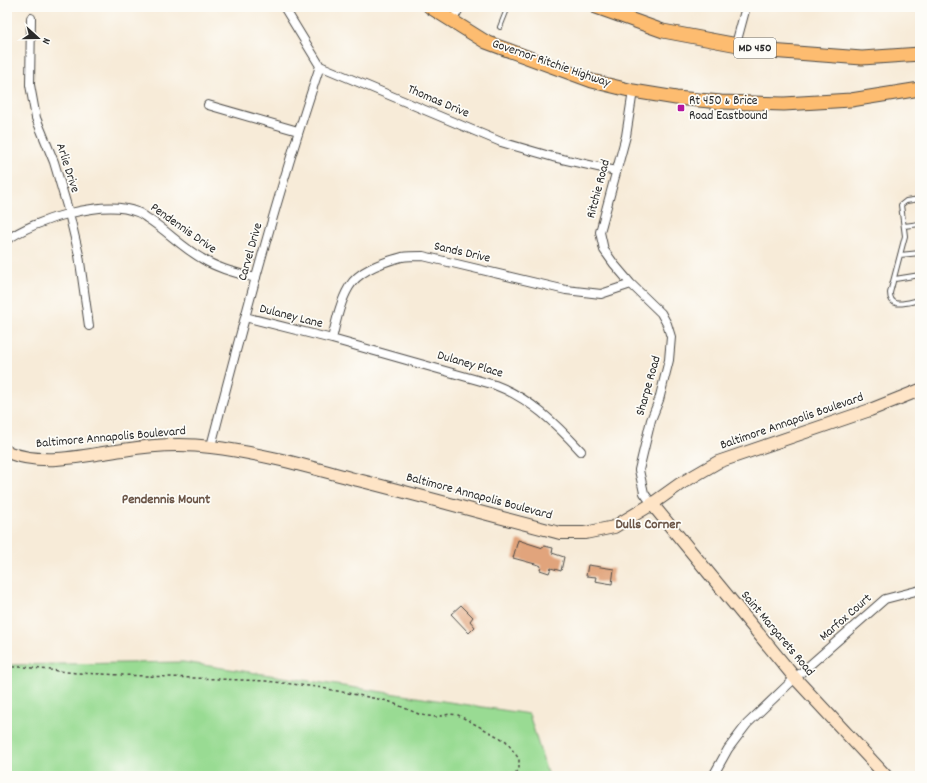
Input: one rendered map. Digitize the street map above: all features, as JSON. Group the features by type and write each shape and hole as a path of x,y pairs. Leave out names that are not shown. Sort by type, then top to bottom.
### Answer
{"main road":[{"name":"Governor Ritchie Highway","path":"430,7 486,42 592,81 633,91 676,98 721,102 784,104 851,100 920,89"},
{"name":"MD 450","path":"596,7 663,31 770,51 862,58 920,54"},
{"name":"Baltimore Annapolis Boulevard","path":"7,452 29,459 46,460 164,445 189,444 210,446 276,458 560,533 585,533 614,527 652,504 680,484 718,462 870,410 919,388"},
{"name":"Saint Margarets Road","path":"652,504 795,678 886,776"}],"street":[{"path":"284,7 320,66"},
{"path":"452,21 460,7"},
{"path":"736,44 746,7"},
{"name":"Arlie Drive","path":"31,18 30,85 36,118 54,162 69,213 79,255 89,326"},
{"name":"Carvel Drive","path":"210,446 298,131 320,66"},
{"name":"Thomas Drive","path":"320,66 501,142 553,157 616,171"},
{"name":"Ritchie Road","path":"631,284 604,250 600,232 626,136 633,91"},
{"path":"208,104 298,131"},
{"name":"Pendennis Drive","path":"7,240 17,232 69,213 102,207 120,208 137,212 157,225 200,258 221,269 256,278"},
{"name":"Sands Drive","path":"332,339 338,314 349,286 358,275 383,263 403,257 423,256 566,290 601,294 631,284"},
{"name":"Sharpe Road","path":"631,284 661,313 667,324 671,337 669,360 659,400 649,428 639,470 644,492 652,504"},
{"name":"Dulaney Lane","path":"245,317 332,339"},
{"name":"Dulaney Place","path":"332,339 511,390 536,406 581,451"},
{"name":"Marfox Court","path":"713,776 728,749 747,724 795,678 885,599 920,590"}],"lane":[{"path":"500,27 508,7"},
{"path":"920,199 906,201 900,206 905,236 895,279 890,293 890,298 896,304 920,300"},
{"path":"904,226 920,224"},
{"path":"900,255 920,252"},
{"path":"895,279 920,275"}],"path":[{"path":"7,667 24,667 76,673 266,682 316,687 388,701 421,715 436,717 450,714 458,715 506,741 519,759 519,770 513,776"}],"green space":[{"path":"183,662 529,714 548,776 7,776 7,665"}],"building":[{"path":"518,540 543,548 544,546 553,548 552,553 564,557 561,571 551,568 549,573 540,570 541,566 539,565 513,558"},
{"path":"588,565 614,569 612,584 595,581 596,577 586,576"},
{"path":"461,605 473,617 470,621 475,627 469,633 451,614"}],"place":[{"name":"Rt 450 & Brice Road Eastbound","path":"681,108"}],"district":[{"name":"Pendennis Mount","path":"166,500"},
{"name":"Dulls Corner","path":"648,525"}]}
